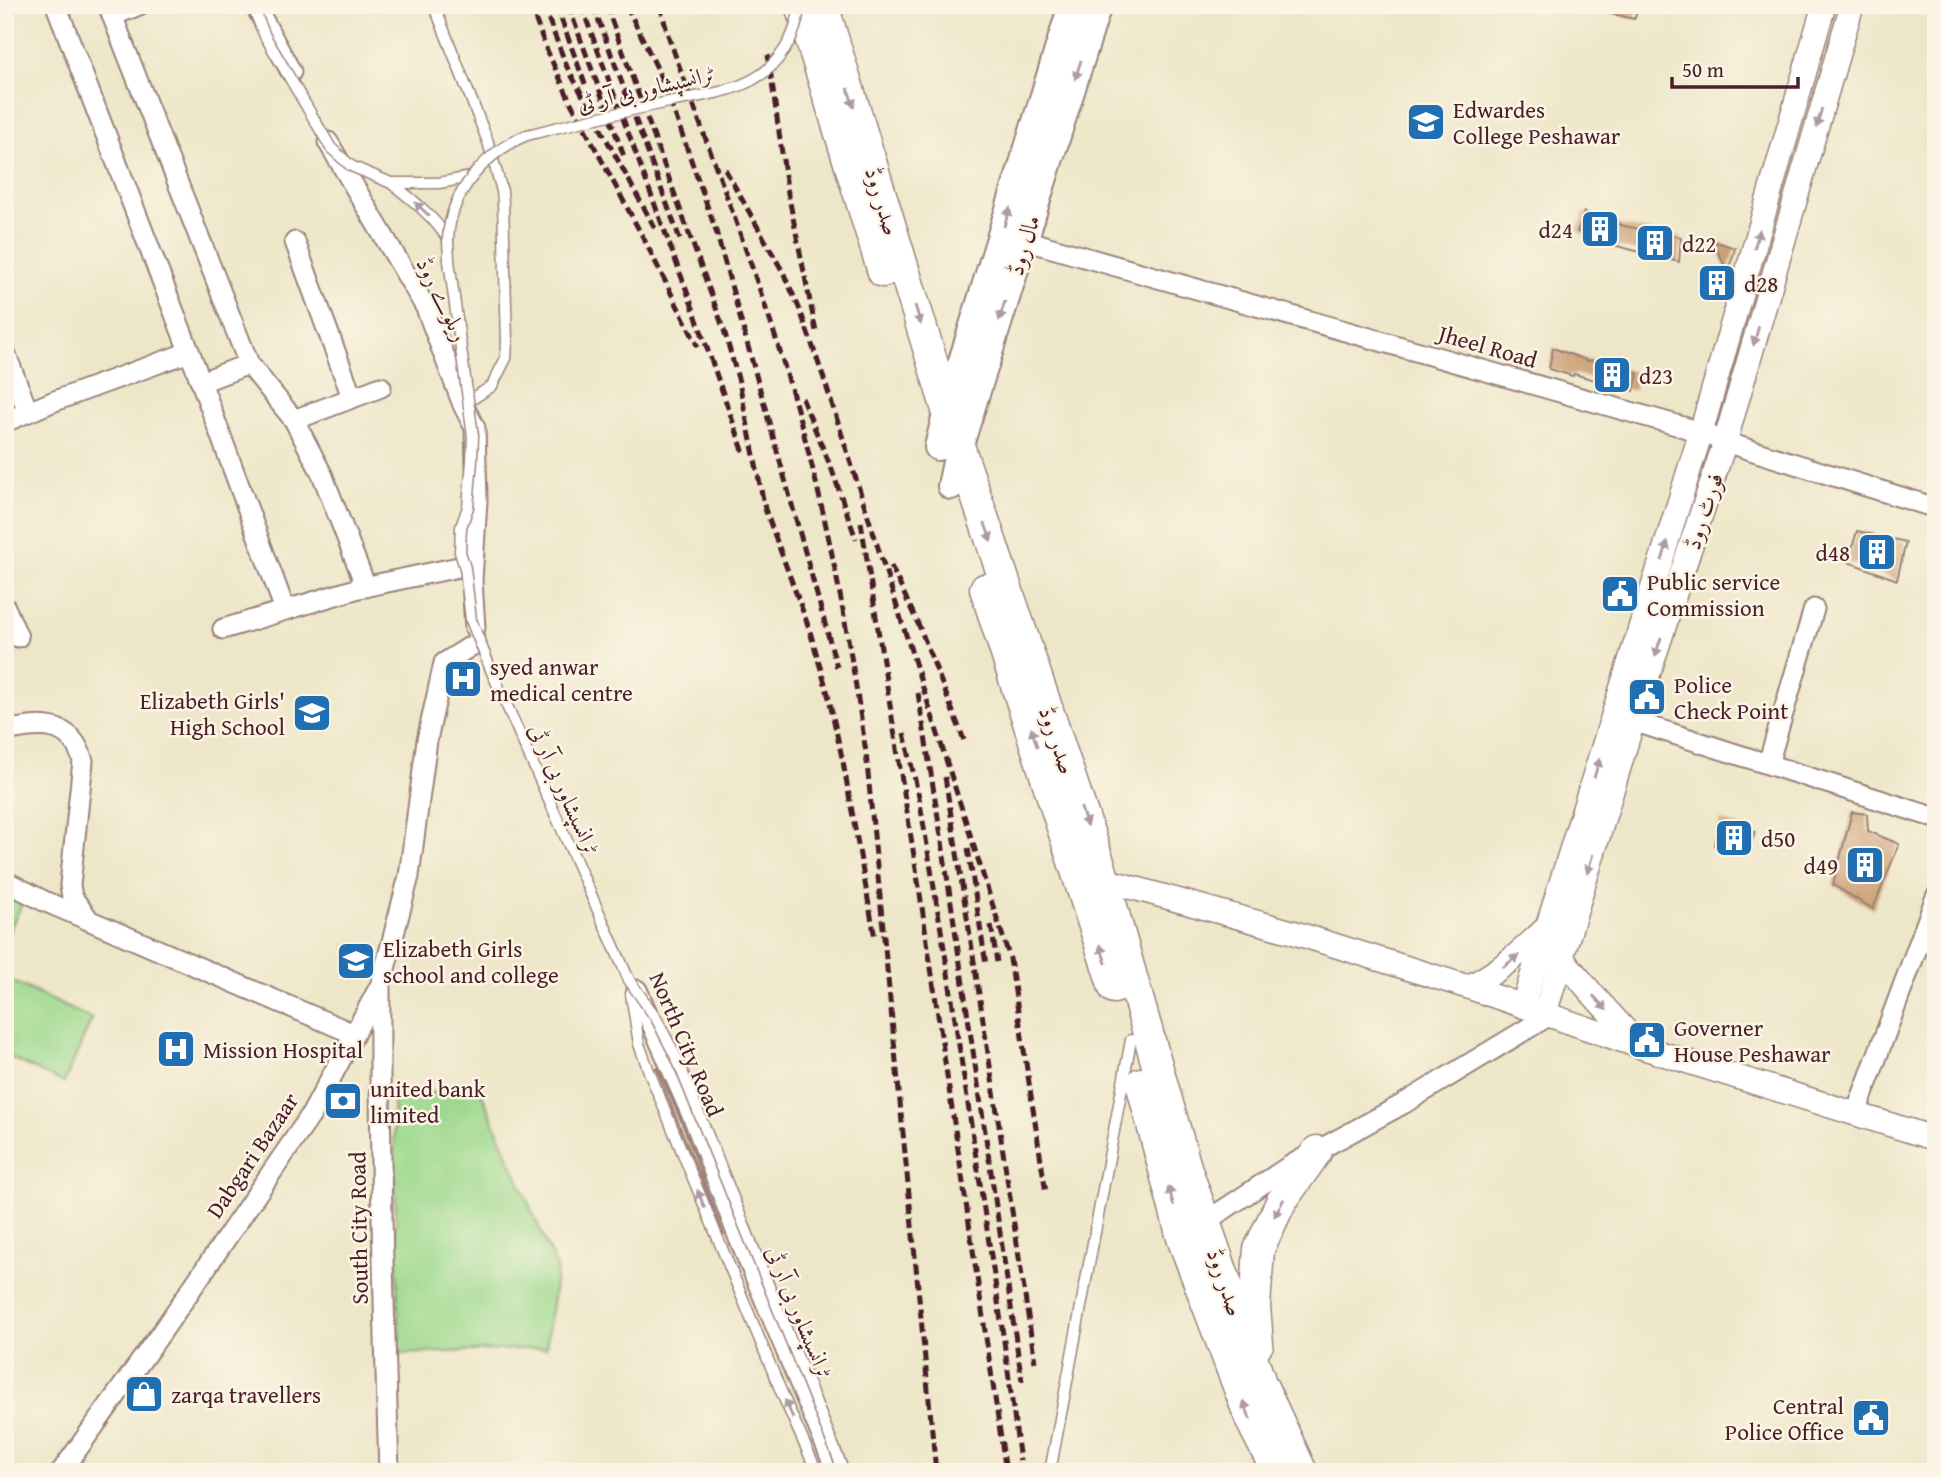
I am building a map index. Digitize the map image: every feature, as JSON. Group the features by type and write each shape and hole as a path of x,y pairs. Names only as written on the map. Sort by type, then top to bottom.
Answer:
{"main road":[{"name":"صدر روڈ","path":"799,5 948,447 1105,880 1186,1167 1261,1382 1302,1472"},
{"name":"صدر روڈ","path":"823,5 947,410 951,486 1131,1040 1182,1238 1252,1423 1277,1472"},
{"name":"مال روڈ","path":"947,410 1072,5"},
{"name":"مال روڈ","path":"948,447 1024,240 1098,5"},
{"path":"1261,1382 1255,1306 1259,1249 1281,1202 1317,1151"}],"street":[{"path":"56,5 201,382 285,610"},
{"path":"139,5 110,11 249,364 294,420 323,474 366,587"},
{"name":"ریلوے روڈ","path":"254,5 323,134 426,308 463,405 475,428 477,500 472,581 476,643"},
{"name":"فورٹ روڈ","path":"1522,1005 1702,432 1824,5"},
{"name":"فورٹ روڈ","path":"1548,1014 1562,957 1633,721 1725,442 1852,5"},
{"name":"Jheel Road","path":"1024,240 1702,432 1725,442 1936,508"},
{"path":"295,242 352,397"},
{"path":"5,352 28,412"},
{"path":"5,422 189,352"},
{"path":"201,382 249,364"},
{"path":"294,420 381,387"},
{"path":"223,629 366,587 473,564"},
{"path":"5,607 18,637"},
{"path":"1768,764 1814,609"},
{"name":"Dabgari Bazaar","path":"61,1472 161,1334 311,1115 380,984 409,876 427,740 444,663 476,643"},
{"name":"North City Road","path":"476,643 563,822 695,1122 738,1236 838,1472"},
{"path":"1633,721 1936,818"},
{"path":"5,731 34,725 54,727 72,740 80,751 83,761 70,885 72,897 90,920"},
{"path":"1105,880 1292,932 1468,987 1641,1047 1936,1139"},
{"path":"5,881 44,901 354,1034"},
{"path":"1856,1113 1936,897"},
{"path":"1468,987 1510,962 1548,927"},
{"path":"1562,957 1641,1047"},
{"name":"South City Road","path":"380,984 382,1271 390,1472"},
{"path":"1205,1222 1291,1165 1403,1104 1548,1014"}],"lane":[{"path":"254,5 265,36 331,148 351,166 391,183 421,206 448,239"},
{"path":"433,5 488,142 503,202 508,342 506,358 492,386 463,405"},
{"name":"ٹرانسپشاور بی آر ٹی","path":"799,5 795,26 782,55 752,80 713,94 527,135 498,150 471,177 456,205 448,239 473,436 468,507 461,527 460,552 465,568 471,620 629,980 656,1018 677,1059 844,1472"},
{"path":"391,183 439,183 471,177"},
{"name":"ٹرانسپشاور بی آر ٹی","path":"629,980 639,1044 650,1074 817,1472"},
{"path":"1050,1472 1131,1040"}],"green space":[{"path":"5,886 15,891 21,906 5,940"},
{"path":"5,978 92,1019 64,1083 5,1055"},
{"path":"480,1090 557,1269 546,1348 399,1354 393,1095"}],"building":[{"path":"1597,5 1639,5 1634,19 1597,10"},
{"path":"1584,212 1624,226 1681,237 1679,262 1617,246 1577,232"},
{"path":"1713,241 1735,248 1728,273"},
{"name":"d28","path":"1709,267 1732,274 1726,295 1702,291"},
{"path":"1553,348 1589,361 1638,373 1634,391 1549,369"},
{"name":"d48","path":"1857,531 1906,542 1897,580 1848,562"},
{"name":"d49","path":"1852,812 1867,814 1868,831 1899,844 1873,909 1833,885"},
{"name":"d50","path":"1720,820 1755,832 1747,854 1714,845"},
{"path":"656,1068 684,1127 724,1235"}],"railway":[{"path":"530,5 571,103 698,347"},
{"path":"543,5 567,67 656,230"},
{"path":"556,5 585,84"},
{"path":"568,5 625,159"},
{"path":"581,5 745,456"},
{"path":"593,5 681,242"},
{"path":"606,5 724,330 739,382 765,509 809,628 828,694 875,938"},
{"path":"626,5 657,68 716,231 837,667"},
{"path":"660,5 668,35 745,247 797,408 828,534 842,607 866,753 936,1472"},
{"path":"768,55 787,188 816,331"},
{"path":"725,169 783,272 800,310 1010,959 1046,1193"},
{"path":"802,398 832,470 856,539"},
{"path":"861,522 920,894 1006,1472"},
{"path":"891,566 920,628 964,740"},
{"path":"918,693 1022,1381"},
{"path":"904,733 919,797 946,960 1020,1461"},
{"path":"945,777 1035,1362"},
{"path":"968,848 986,965"},
{"path":"991,925 997,962"}],"place":[{"name":"Edwardes College Peshawar","path":"1426,122"},
{"name":"d24","path":"1600,229"},
{"name":"d22","path":"1655,243"},
{"name":"d28","path":"1717,283"},
{"name":"d23","path":"1612,375"},
{"name":"d48","path":"1877,552"},
{"name":"Public service Commission","path":"1620,594"},
{"name":"syed anwar medical centre","path":"463,679"},
{"name":"Police Check Point","path":"1647,697"},
{"name":"Elizabeth Girls' High School","path":"312,713"},
{"name":"d50","path":"1734,838"},
{"name":"d49","path":"1865,865"},
{"name":"Elizabeth Girls school and college","path":"356,961"},
{"name":"Governer House Peshawar","path":"1647,1040"},
{"name":"Mission Hospital","path":"176,1049"},
{"name":"united bank limited","path":"343,1101"},
{"name":"zarqa travellers","path":"144,1394"},
{"name":"Central Police Office","path":"1871,1418"}]}
